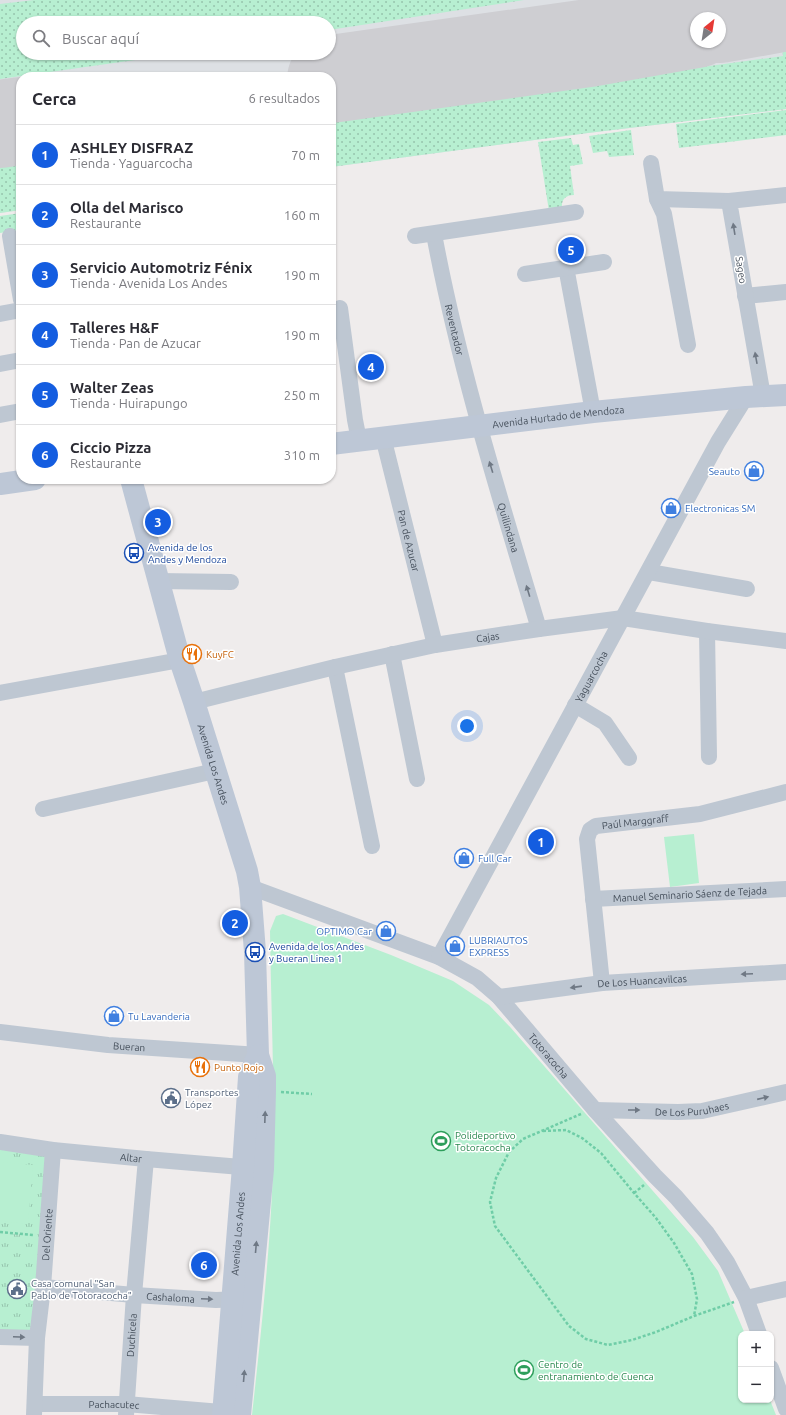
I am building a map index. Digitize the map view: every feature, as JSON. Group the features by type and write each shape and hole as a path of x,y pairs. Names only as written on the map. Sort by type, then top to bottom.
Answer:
{"main road":[{"name":"Avenida Hurtado de Mendoza","path":"336,443 593,412 773,397"},
{"path":"0,484 16,482"},
{"name":"Avenida Los Andes","path":"132,484 180,660 247,871 250,887 255,952 258,1055 265,1076 265,1090 253,1168 232,1414"},
{"name":"Avenida Los Andes","path":"253,1168 249,1077 258,1055"}],"street":[{"path":"651,163 657,199 664,214 688,345"},
{"path":"657,199 729,201 786,195"},
{"name":"Sageo","path":"729,201 745,296 773,397"},
{"path":"415,236 576,212"},
{"name":"Reventador","path":"434,234 440,266 478,426"},
{"path":"10,236 16,271"},
{"path":"525,274 604,262"},
{"path":"566,267 593,412"},
{"path":"745,296 786,292"},
{"path":"340,308 359,440"},
{"path":"0,314 16,311"},
{"path":"0,364 16,361"},
{"name":"Yaguarcocha","path":"438,957 649,572 718,442 773,397"},
{"path":"0,415 16,412"},
{"name":"Quillindana","path":"478,426 539,629"},
{"name":"Pan de Azucar","path":"383,437 435,644"},
{"path":"649,572 747,589"},
{"path":"158,581 231,582"},
{"name":"Cajas","path":"194,702 435,644 623,618 786,641"},
{"path":"707,631 709,757"},
{"path":"392,654 417,778"},
{"path":"0,693 180,660"},
{"path":"335,667 372,846"},
{"path":"575,705 605,723 629,758"},
{"path":"43,809 215,771"},
{"name":"Paúl Marggraff","path":"602,983 587,839 590,830 596,826 700,814 786,792"},
{"name":"Totoracocha","path":"250,887 438,957 477,978 499,997 595,1110 676,1197 707,1233 728,1262 746,1298 758,1331"},
{"name":"Manuel Seminario Sáenz de Tejada","path":"593,899 786,889"},
{"name":"De Los Huancavilcas","path":"499,997 602,983 786,972"},
{"name":"Bueran","path":"0,1032 108,1045 258,1055"},
{"name":"De Los Puruhaes","path":"595,1110 702,1111 786,1092"},
{"name":"Altar","path":"0,1142 53,1150 253,1168"},
{"name":"Del Oriente","path":"34,1410 38,1338 53,1150"},
{"name":"Duchicela","path":"126,1410 146,1159"},
{"name":"Cashaloma","path":"43,1287 134,1295 241,1300"},
{"path":"746,1298 786,1289"},
{"path":"0,1337 38,1338"},
{"path":"774,1375 785,1402"},
{"name":"Pachacutec","path":"34,1410 126,1410 232,1414"}],"path":[{"path":"265,1090 312,1094"},
{"path":"595,1110 523,1138 509,1152 496,1178 490,1202 495,1226 569,1326 586,1339 608,1345 632,1340 650,1334 694,1316 746,1298"},
{"path":"541,1132 566,1130 582,1138 601,1154 656,1218 674,1243 692,1274 697,1299 694,1316"},
{"path":"0,1232 46,1236"}],"shaded area":[{"path":"0,0 786,0 786,109 588,133 336,166 336,72 16,72 16,211 0,213"}],"green space":[{"path":"34,0 524,0 336,29 336,16 16,16 16,60 135,60 50,72 16,72 16,77 0,79 0,4"},
{"path":"778,0 786,0 786,109 588,133 336,166 336,117 783,56"},
{"path":"786,110 786,135 679,148 676,124"},
{"path":"631,130 634,155 609,157 607,151 593,153 589,136"},
{"path":"571,138 573,145 579,144 583,164 570,166 574,195 568,196 564,199 562,209 549,211 538,142"},
{"path":"16,161 16,211 0,213 0,163"},
{"path":"16,214 16,231 0,233 0,216"},
{"path":"694,834 699,883 670,887 664,837"},
{"name":"Polideportivo Totoracocha","path":"283,914 391,955 453,981 489,1005 511,1028 693,1237 718,1271 744,1331 738,1331 738,1403 771,1403 776,1415 252,1415 262,1324 272,1201 273,1081 270,931 276,916"},
{"path":"0,1144 48,1151 35,1335 0,1334"},
{"path":"0,1162 33,1165 28,1224 0,1221"}],"taxiway":[{"path":"589,43 618,0"},
{"path":"748,0 748,14"}],"runway":[{"path":"726,18 776,9"},
{"path":"336,78 589,43 690,25"},
{"path":"0,124 16,122"}],"place":[{"name":"Walter Zeas","path":"571,250"},
{"name":"Talleres H&F","path":"371,367"},
{"name":"Seauto","path":"754,471"},
{"name":"Electronicas SM","path":"671,508"},
{"name":"Servicio Automotriz Fénix","path":"158,522"},
{"name":"Avenida de los Andes y Mendoza","path":"134,553"},
{"name":"KuyFC","path":"192,654"},
{"name":"ASHLEY DISFRAZ","path":"541,842"},
{"name":"Full Car","path":"464,858"},
{"name":"Olla del Marisco","path":"235,923"},
{"name":"OPTIMO Car","path":"386,931"},
{"name":"LUBRIAUTOS EXPRESS","path":"455,946"},
{"name":"Avenida de los Andes y Bueran Linea 1","path":"255,952"},
{"name":"Tu Lavanderia","path":"114,1016"},
{"name":"Punto Rojo","path":"200,1067"},
{"name":"Transportes López","path":"171,1098"},
{"name":"Polideportivo Totoracocha","path":"441,1141"},
{"name":"Ciccio Pizza","path":"204,1265"},
{"name":"Casa comunal \"San Pablo de Totoracocha\"","path":"17,1289"},
{"name":"Centro de entranamiento de Cuenca","path":"524,1370"}]}
